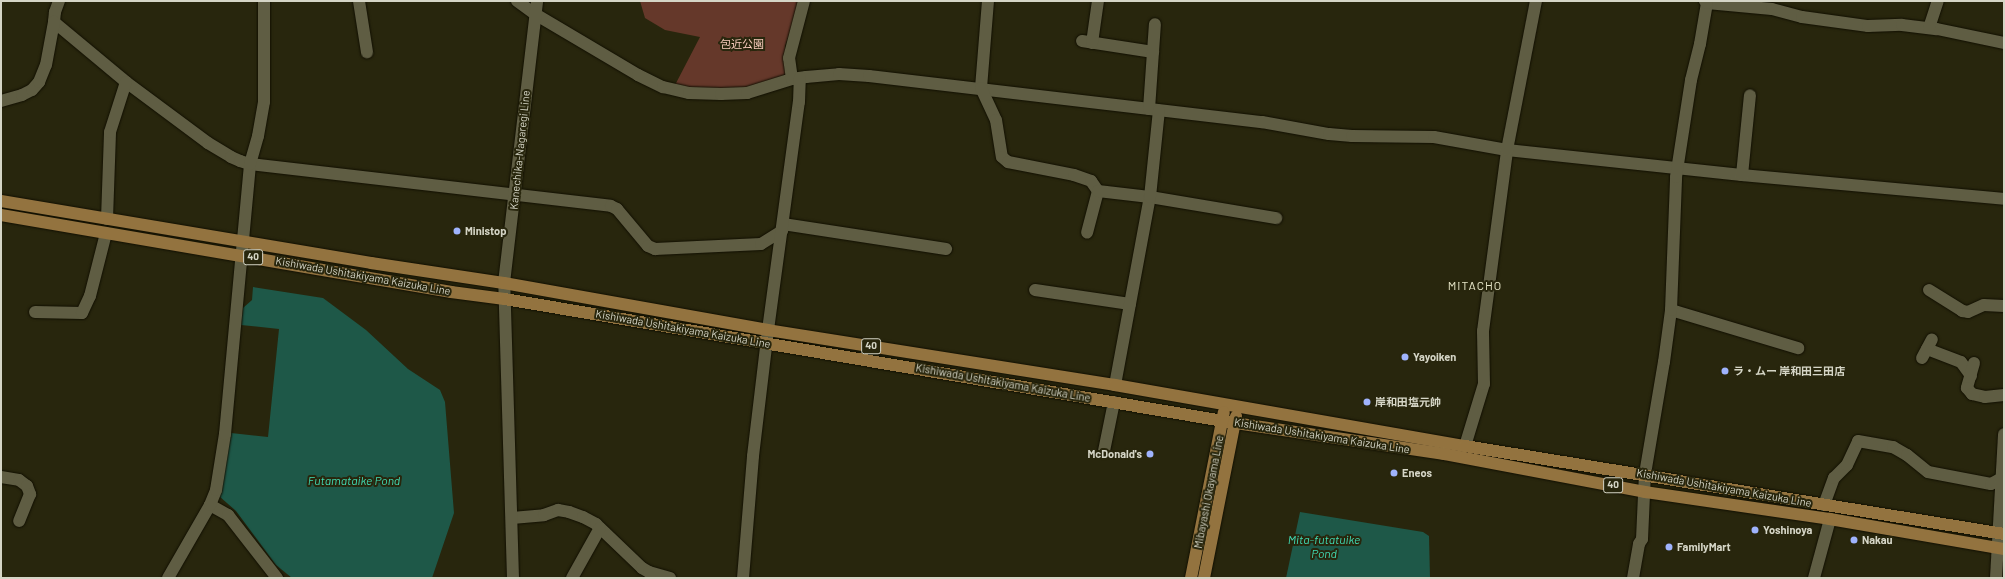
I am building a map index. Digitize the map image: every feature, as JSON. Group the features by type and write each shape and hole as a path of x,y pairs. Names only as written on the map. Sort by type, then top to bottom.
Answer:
{"main road":[{"name":"Kishiwada Ushitakiyama Kaizuka Line","path":"1,201 504,283 768,330 1115,385 1465,446 1645,474 2002,534"},
{"name":"Kishiwada Ushitakiyama Kaizuka Line","path":"1,215 242,255 451,292 505,298 1235,423 1444,454 1645,492 1830,519 2001,549"},
{"name":"Mibayashi Okayama Line","path":"1191,578 1226,405"},
{"name":"Mibayashi Okayama Line","path":"1204,578 1238,407"}],"street":[{"path":"1,101 22,95 32,90 38,82 46,65 55,12 59,1"},
{"path":"168,578 210,505 216,490 225,434 250,164 258,136 264,102 264,1"},
{"path":"359,1 367,52"},
{"path":"517,1 535,14 638,75 663,87 689,92 721,94 747,93 796,79 839,74 981,88 1352,136 1434,137 1508,150 1742,175 2004,199"},
{"name":"Kanechika-Nagaregi Line","path":"513,578 504,283 537,1"},
{"path":"743,578 753,456 768,330 799,102 796,79 789,58 804,1"},
{"path":"988,1 981,88 996,120 1002,157 1008,162 1084,178 1091,181 1098,191 1150,197 1276,218"},
{"path":"1098,1 1087,42 1153,52"},
{"path":"1465,446 1484,384 1483,331 1508,150 1536,1"},
{"path":"1929,28 1938,1"},
{"path":"1633,578 1639,544 1642,539 1645,474 1664,362 1670,310 1678,168 1691,80 1700,44 1706,2 1772,9 1802,17 1868,26 1902,25 1929,28 2004,43"},
{"path":"54,22 126,82 208,143 231,158 250,164 515,193 611,206 617,209 648,246 655,249 760,244 782,228 946,249"},
{"path":"1115,385 1150,197 1154,110 1153,52 1155,24"},
{"path":"107,219 110,132 126,82"},
{"path":"1742,175 1750,95"},
{"path":"1087,234 1098,191"},
{"path":"35,312 82,313 90,296 106,233"},
{"path":"1035,290 1130,304"},
{"path":"1929,290 1962,311 1968,312 1984,305 2004,306"},
{"path":"1670,310 1732,322 1792,343"},
{"path":"1927,349 1961,362 1971,376"},
{"path":"1974,363 1967,388 1972,394 1985,396 2004,395"},
{"path":"1104,451 1114,402"},
{"path":"1996,578 2002,534 2004,434"},
{"path":"1824,505 1834,478 1847,465 1858,441 1893,447 1907,455 1928,472 1991,484 2003,474"},
{"path":"1,477 20,480 27,486 30,494 19,520"},
{"path":"210,505 228,514 277,578"},
{"path":"512,518 544,515 558,510 583,517 600,528 642,568 670,578"},
{"path":"1814,578 1830,519"},
{"path":"572,578 600,528"}],"green space":[{"name":"包近公園","path":"640,1 801,1 785,46 786,74 771,81 729,91 674,87 700,37 665,30 645,18"}],"water":[{"name":"Futamataike Pond","path":"253,287 323,298 366,330 408,369 440,390 445,402 454,513 432,578 292,578 276,565 236,511 219,496 231,433 268,437 279,329 241,325 243,308 252,300"},
{"name":"Mita-futatuike Pond","path":"1300,512 1423,532 1429,536 1430,578 1286,578"}],"place":[{"name":"Ministop","path":"457,231"},
{"name":"Yayoiken","path":"1405,357"},
{"name":"ラ・ムー 岸和田三田店","path":"1725,371"},
{"name":"岸和田塩元帥","path":"1367,402"},
{"name":"McDonald's","path":"1150,454"},
{"name":"Eneos","path":"1394,473"},
{"name":"Yoshinoya","path":"1755,530"},
{"name":"Nakau","path":"1854,540"},
{"name":"FamilyMart","path":"1669,547"}],"district":[{"name":"MITACHO","path":"1475,286"}]}
